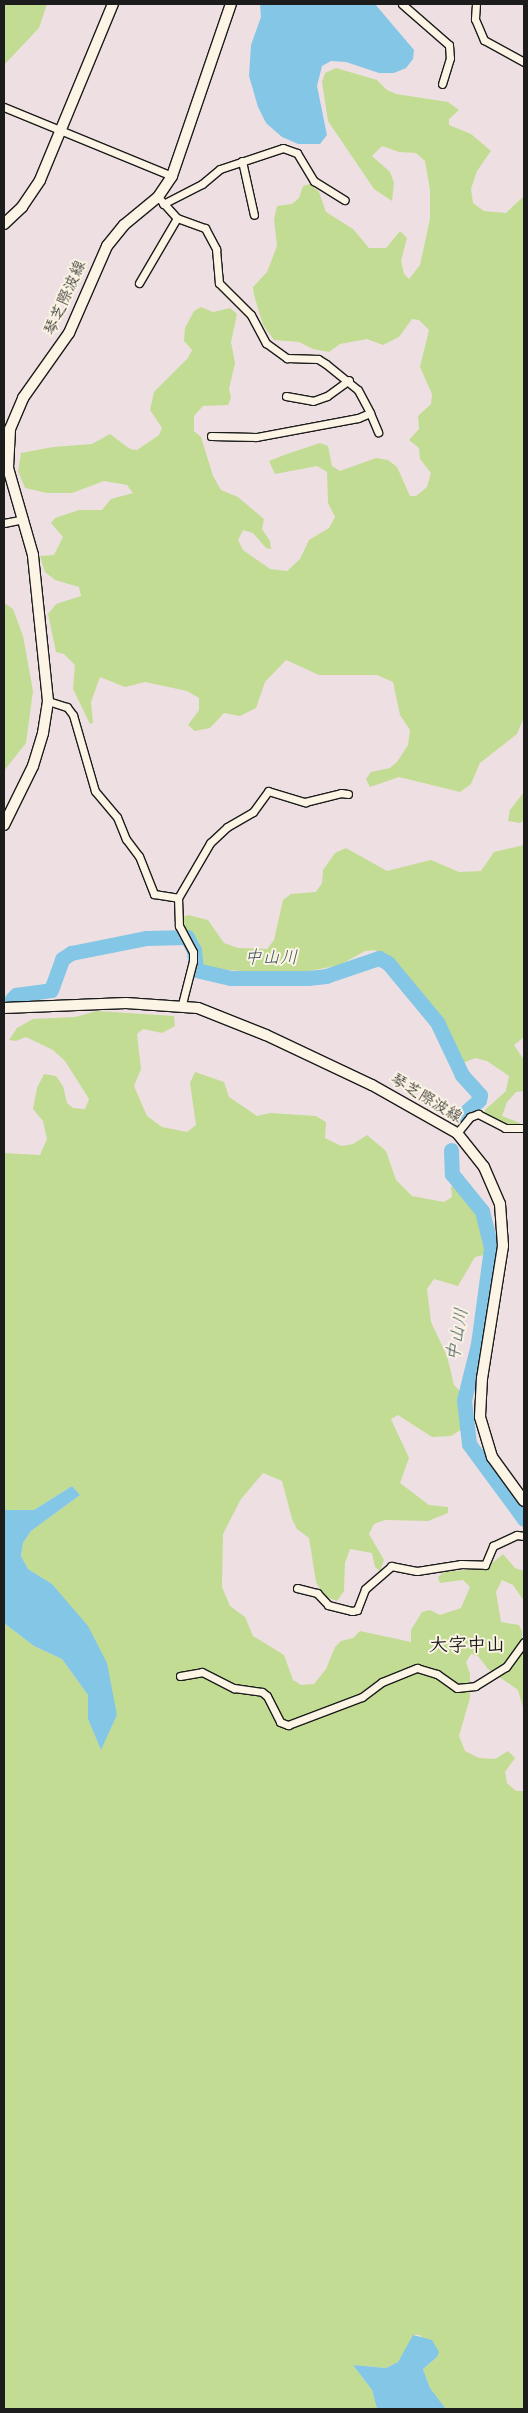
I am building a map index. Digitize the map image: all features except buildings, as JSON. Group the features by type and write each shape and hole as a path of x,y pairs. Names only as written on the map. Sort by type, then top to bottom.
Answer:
{"main road":[{"path":"4,224 32,193 61,130 113,4"},
{"name":"琴芝際波線","path":"4,825 34,766 44,733 48,701 37,582 24,519 9,475 7,429 23,398 69,333 100,258 124,225 160,200 172,176 231,4"},
{"name":"琴芝際波線","path":"4,1008 126,1003 182,1004 244,1025 315,1057 405,1102 457,1134 484,1167 500,1204 504,1246 482,1378 480,1417 492,1457 524,1501"}],"street":[{"path":"402,4 449,45 450,58 442,84"},
{"path":"476,4 475,18 484,40 524,62"},
{"path":"4,107 172,176"},
{"path":"344,200 314,182 297,153 290,148 283,148 220,169 202,184 160,200 177,218 205,228 216,249 219,283 251,315 266,343 278,354 287,358 318,359 348,380 365,400 378,432"},
{"path":"242,161 254,215"},
{"path":"140,283 177,218"},
{"path":"286,396 313,400 327,396 348,380"},
{"path":"211,436 256,437 358,418 370,413"},
{"path":"4,523 24,519"},
{"path":"48,701 67,707 74,715 95,791 117,817 126,838 140,856 154,894 178,898"},
{"path":"182,1004 193,961 193,952 179,926 178,898 210,844 219,833 253,812 268,791 306,802 341,793 348,794"},
{"path":"457,1134 470,1117 478,1114 505,1128 524,1128"},
{"path":"297,1588 316,1593 328,1605 352,1611 357,1610 362,1593 390,1566 417,1571 461,1564 485,1565 493,1546 517,1535 524,1536"},
{"path":"180,1676 202,1672 234,1688 262,1692 267,1696 280,1722 288,1725 362,1697 382,1682 417,1668 437,1674 457,1688 476,1686 506,1667 524,1642"}],"green space":[{"path":"4,4 47,4 39,28 4,65"},
{"path":"336,68 377,80 387,90 396,94 448,102 459,110 449,119 449,125 471,134 491,151 477,171 471,189 473,203 484,211 506,213 524,196 524,717 517,734 480,763 471,784 460,792 399,777 370,787 366,779 371,772 390,768 397,762 408,745 410,730 400,715 393,682 377,675 319,675 286,660 265,682 256,708 240,716 224,713 210,728 195,731 188,725 199,710 199,698 187,691 145,682 125,687 100,677 91,702 93,723 90,724 73,689 75,665 64,654 56,652 48,614 56,604 81,596 79,587 55,580 45,572 40,556 54,555 63,537 51,523 55,518 79,510 102,510 111,499 133,493 127,485 104,481 72,493 47,493 25,488 18,471 21,453 53,447 92,444 110,434 130,449 137,450 159,435 162,428 150,410 154,392 188,358 192,350 184,341 185,328 194,311 201,307 213,312 230,308 237,314 231,342 235,363 229,389 231,398 228,405 203,406 194,416 194,431 201,437 213,476 221,490 238,497 264,519 262,529 270,541 271,549 266,548 253,533 243,530 238,540 243,550 270,569 287,571 300,559 309,540 329,528 335,517 328,503 327,472 317,466 275,474 269,461 284,455 320,443 328,446 332,466 340,471 376,458 388,460 397,467 410,496 416,496 427,487 431,473 420,459 419,448 409,440 419,429 418,416 431,404 432,394 420,367 429,330 419,320 412,319 399,337 383,345 367,339 340,344 329,352 313,349 299,342 274,340 263,325 254,295 253,287 267,272 277,246 274,219 277,206 292,204 299,198 303,186 310,184 319,192 326,212 353,229 369,248 386,248 400,231 407,238 401,261 404,274 409,279 420,265 430,219 430,190 425,161 416,153 399,152 382,146 372,156 390,172 394,183 392,201 374,189 328,121 322,82 325,73"},
{"path":"4,603 13,609 23,636 33,691 26,743 4,771"},
{"path":"524,792 524,820 520,823 508,821 510,810"},
{"path":"524,845 524,1037 514,1045 524,1060 524,1091 516,1092 507,1102 502,1116 520,1123 524,1132 503,1132 485,1121 485,1110 506,1091 509,1076 487,1061 475,1058 463,1063 454,1053 443,1026 388,956 375,950 365,951 340,965 289,975 204,968 200,957 199,943 185,928 183,917 188,915 208,920 224,943 238,948 267,949 274,940 283,900 291,894 316,892 322,883 323,870 335,853 346,848 387,871 431,860 459,872 481,871 494,852"},
{"path":"97,1011 174,1016 175,1026 162,1033 143,1029 137,1034 141,1069 134,1086 147,1116 162,1127 187,1132 196,1125 190,1083 195,1072 224,1082 229,1097 257,1116 270,1113 316,1116 326,1122 325,1138 341,1146 353,1144 367,1135 386,1151 396,1180 412,1196 444,1202 452,1197 451,1187 455,1185 479,1215 485,1236 484,1255 475,1257 458,1286 434,1279 427,1289 431,1322 447,1356 454,1385 460,1391 462,1429 451,1436 432,1437 398,1415 391,1419 409,1458 400,1483 429,1505 448,1507 448,1513 428,1521 385,1520 374,1524 369,1534 384,1560 380,1571 375,1567 372,1553 350,1549 345,1563 344,1591 337,1601 324,1596 316,1582 309,1538 297,1529 292,1519 282,1481 263,1473 241,1499 223,1534 222,1587 230,1606 245,1617 253,1636 284,1655 293,1680 301,1685 314,1684 326,1669 335,1647 341,1641 353,1638 360,1631 411,1642 411,1630 422,1612 430,1610 440,1615 461,1608 470,1587 463,1580 440,1583 438,1577 444,1572 486,1568 503,1554 515,1568 524,1571 524,1601 513,1585 502,1580 496,1592 501,1622 519,1625 522,1631 524,1711 518,1690 488,1669 478,1656 471,1654 466,1662 470,1674 470,1698 459,1736 465,1751 479,1758 495,1759 508,1751 515,1758 505,1772 507,1783 516,1791 524,1791 524,2409 446,2409 430,2388 423,2369 437,2357 420,2335 414,2335 398,2362 386,2368 353,2365 372,2390 377,2409 4,2409 4,1623 34,1646 62,1659 88,1695 88,1719 101,1749 117,1715 52,1584 28,1569 21,1556 23,1543 31,1531 80,1495 72,1486 34,1510 4,1510 4,1153 40,1155 47,1139 43,1121 33,1109 37,1088 44,1074 56,1076 63,1086 67,1103 73,1108 85,1109 89,1099 65,1061 53,1050 26,1037 16,1041 9,1040 17,1028 33,1019 75,1017"}],"water":[{"path":"260,4 375,4 414,50 413,59 406,68 394,73 379,73 346,62 331,61 322,66 317,86 327,135 320,144 298,144 282,137 266,123 258,107 249,76 251,45 261,17"},
{"path":"72,1486 80,1495 31,1531 23,1543 21,1556 28,1569 52,1584 88,1626 107,1663 117,1715 101,1750 88,1719 88,1695 62,1659 34,1646 4,1623 4,1510 34,1510"},
{"path":"413,2335 432,2340 439,2352 437,2357 423,2369 430,2388 446,2409 377,2409 372,2390 353,2365 386,2368 398,2362"}],"waterway":[{"name":"中山川","path":"12,999 16,995 51,990 62,959 71,953 146,938 187,937 194,950 196,970 231,978 308,978 326,976 379,958 388,963 437,1022 462,1075 480,1095 479,1100 460,1117"},
{"name":"中山川","path":"451,1150 452,1174 482,1211 491,1248 478,1344 464,1400 469,1444 524,1519"}],"district":[{"name":"大字中山","path":"467,1647"}]}
